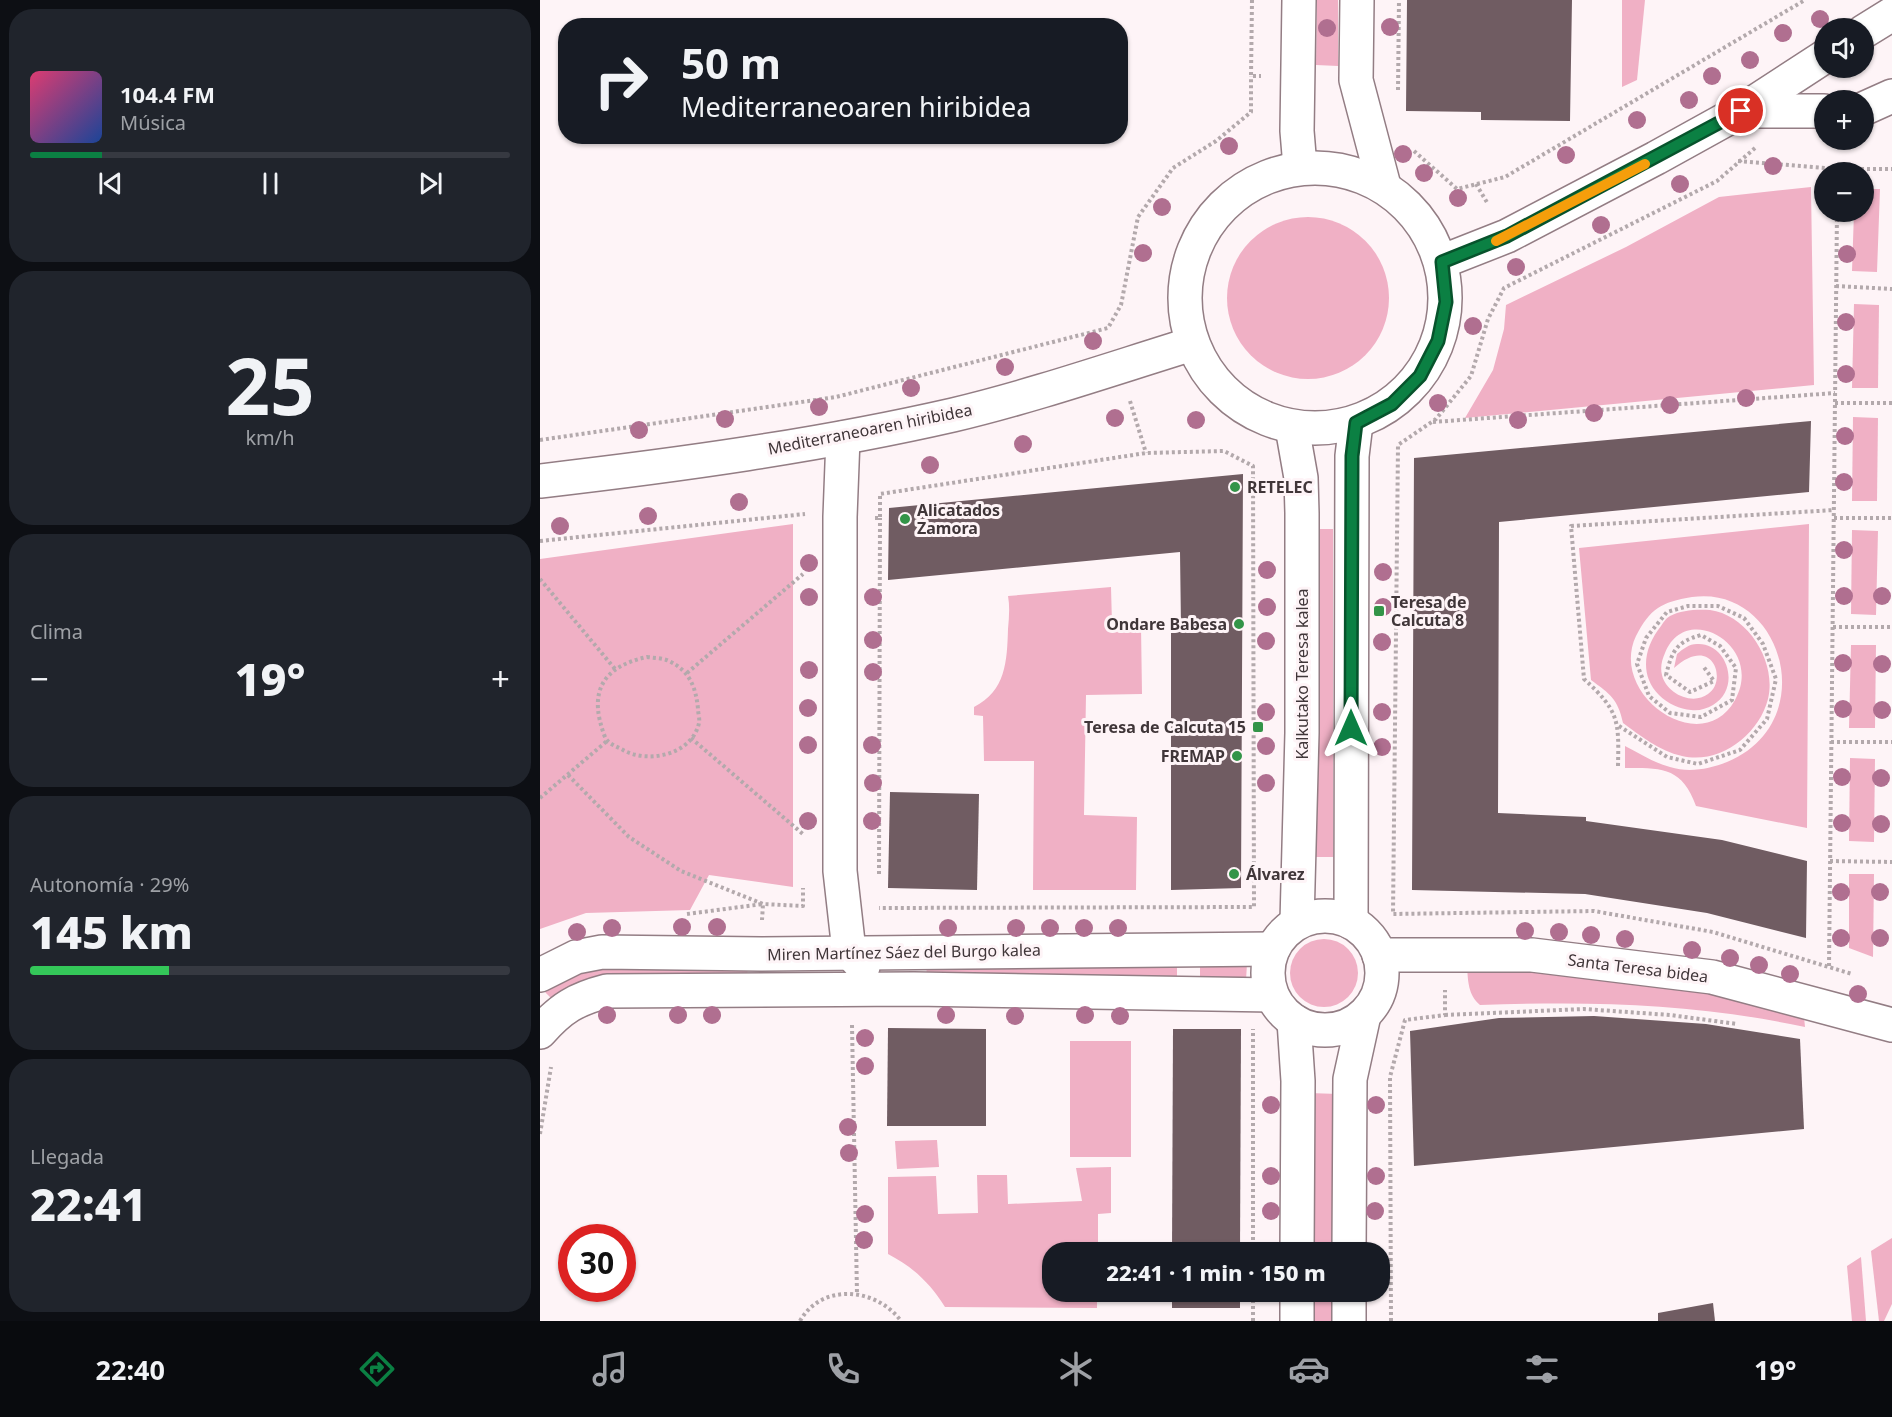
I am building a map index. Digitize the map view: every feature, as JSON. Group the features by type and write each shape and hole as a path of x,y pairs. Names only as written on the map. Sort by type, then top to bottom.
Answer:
{"street":[{"path":"1299,0 1297,131 1300,167"},
{"path":"1357,0 1356,80 1384,186"},
{"path":"1874,25 1892,14"},
{"path":"1442,262 1507,236 1741,111 1814,64"},
{"path":"1874,104 1892,96"},
{"path":"1741,111 1814,111"},
{"path":"1300,167 1343,170 1384,186 1409,206 1429,232 1442,262 1446,302 1438,341 1420,376 1392,404 1356,423 1335,428 1292,427 1260,417 1231,399 1208,374 1192,344 1184,305 1188,266 1203,229 1229,199 1261,178 1300,167"},
{"name":"Mediterraneoaren hiribidea","path":"540,481 681,465 843,438 954,414 1192,344"},
{"path":"1351,922 1352,467 1356,423"},
{"name":"Kalkutako Teresa kalea","path":"1292,427 1301,478 1302,513 1302,733 1298,922"},
{"path":"843,438 840,517 840,871 849,951 880,988"},
{"path":"1315,916 1334,916 1351,922 1368,936 1378,955 1382,976 1377,997 1364,1015 1351,1024 1337,1029 1322,1030 1294,1021 1281,1010 1272,995 1268,980 1268,964 1273,949 1283,934 1298,922 1315,916"},
{"name":"Miren Martínez Sáez del Burgo kalea","path":"540,975 576,957 602,951 761,954 849,951 1273,949"},
{"name":"Santa Teresa bidea","path":"1378,955 1532,955 1712,976 1892,1025"},
{"path":"548,1037 561,1010 581,998 607,991 880,988 1272,995"},
{"path":"1349,1242 1350,1079 1364,1015"},
{"path":"1294,1021 1298,1081 1297,1242"},
{"path":"1297,1302 1297,1321"},
{"path":"1349,1302 1349,1321"}],"path":[{"path":"1398,91 1399,0"},
{"path":"1409,147 1457,189 1505,177 1805,0"},
{"path":"540,440 836,396 1108,328 1121,305 1138,218 1173,168 1216,141 1251,112 1251,76"},
{"path":"1814,169 1738,161 1717,181 1504,288 1488,319 1472,376 1432,422 1398,445 1393,914 1594,911 1713,932 1829,966 1837,222"},
{"path":"1874,170 1892,169"},
{"path":"1836,286 1892,289"},
{"path":"1432,422 1835,393"},
{"path":"1835,403 1892,403"},
{"path":"878,898 878,908 896,909 1254,908 1253,466 1224,451 1146,453 880,494 879,878"},
{"path":"1703,666 1713,681 1690,692 1666,675 1671,655 1683,640 1701,635 1720,646 1736,668 1732,700 1701,717 1670,713 1649,696 1637,664 1646,638 1667,612 1688,606 1718,606 1744,618 1764,644 1776,679 1767,719 1740,750 1698,764 1667,757 1619,726 1604,698 1584,679 1570,526 1834,510"},
{"path":"540,541 801,513 880,518"},
{"path":"1834,518 1892,518"},
{"path":"687,674 804,574"},
{"path":"540,579 615,669"},
{"path":"1833,627 1892,627"},
{"path":"647,657 669,660 687,674 697,697 699,723 691,738 677,750 657,756 633,755 607,741 598,717 597,696 603,681 615,669 629,661 647,657"},
{"path":"1618,766 1619,726"},
{"path":"691,738 804,835"},
{"path":"540,798 607,741"},
{"path":"1832,742 1892,742"},
{"path":"568,775 629,837 681,872 763,904 802,906"},
{"path":"1830,861 1892,862"},
{"path":"1445,1015 1446,914"},
{"path":"1391,1321 1390,1077 1405,1020 1445,1015 1584,1009 1670,1015 1739,1024"},
{"path":"852,1018 857,1294"},
{"path":"540,1134 551,1068 548,1037"},
{"path":"1253,1242 1254,1081"},
{"path":"800,1321 817,1303 836,1295 857,1294 877,1299 893,1311 901,1321"},
{"path":"1253,1302 1253,1321"}],"shaded area":[{"path":"1317,0 1338,0 1338,66 1316,65"},
{"path":"1622,0 1645,0 1637,80 1622,87"},
{"path":"1811,187 1814,385 1465,418 1493,370 1504,329 1506,305 1626,247 1719,197"},
{"path":"1874,189 1880,189 1877,272 1852,271 1854,222 1874,222"},
{"path":"1308,217 1339,223 1365,241 1383,267 1389,298 1383,329 1365,355 1339,373 1308,379 1277,373 1251,355 1233,329 1227,298 1233,267 1251,241 1277,223"},
{"path":"1854,304 1879,305 1878,388 1852,388"},
{"path":"1853,417 1878,418 1877,501 1852,501"},
{"path":"793,524 793,887 709,875 690,910 586,913 540,929 540,559"},
{"path":"1809,524 1807,828 1696,806 1684,784 1669,772 1650,768 1625,768 1625,746 1664,765 1692,770 1727,762 1757,743 1775,718 1782,689 1779,660 1768,633 1749,612 1723,599 1692,597 1672,601 1658,608 1646,619 1636,636 1631,658 1635,679 1646,698 1663,713 1682,722 1702,724 1720,717 1735,700 1741,680 1740,662 1732,647 1719,636 1704,630 1689,630 1675,638 1665,653 1661,669 1664,681 1680,696 1695,699 1708,694 1714,688 1717,680 1713,663 1707,657 1699,655 1687,659 1674,668 1677,654 1684,649 1697,644 1707,645 1723,658 1729,678 1727,688 1722,697 1713,705 1697,710 1678,707 1659,695 1648,679 1646,661 1648,652 1655,634 1665,621 1679,612 1710,610 1736,621 1757,642 1764,656 1770,685 1768,699 1756,724 1747,735 1723,751 1696,758 1674,754 1658,747 1623,723 1619,708 1612,698 1591,680 1579,548"},
{"path":"1316,529 1333,529 1333,857 1316,857"},
{"path":"1852,530 1878,531 1876,615 1851,614"},
{"path":"1111,587 1112,624 1141,626 1142,694 1086,695 1084,815 1137,817 1136,890 1033,890 1034,761 984,761 983,716 974,715 974,707 993,693 1003,674 1008,641 1008,596"},
{"path":"1851,645 1876,645 1875,728 1849,728"},
{"path":"1850,758 1875,759 1874,842 1849,841"},
{"path":"1849,874 1874,874 1873,957 1849,948"},
{"path":"1317,939 1331,939 1343,944 1353,954 1358,973 1353,992 1343,1002 1331,1007 1317,1007 1305,1002 1295,992 1290,980 1290,966 1295,954 1305,944"},
{"path":"669,962 748,963 747,979 552,999 543,990 566,978 616,965"},
{"path":"927,963 1177,963 1177,981 926,981"},
{"path":"1200,963 1247,963 1246,981 1200,981"},
{"path":"1467,966 1676,982 1804,1017 1805,1027 1723,1013 1643,1005 1563,1003 1480,1005 1471,992"},
{"path":"1070,1041 1131,1041 1131,1157 1070,1157"},
{"path":"1309,1093 1338,1094 1337,1242 1308,1242"},
{"path":"937,1140 939,1167 897,1169 895,1141"},
{"path":"1111,1167 1111,1213 1098,1214 1098,1242 1042,1242 1042,1302 1097,1302 1097,1308 945,1307 920,1276 888,1254 888,1177 936,1176 938,1214 978,1213 977,1175 1007,1175 1008,1204 1082,1201 1076,1168"},
{"path":"1892,1238 1892,1304 1884,1321 1879,1321 1871,1251"},
{"path":"1861,1257 1866,1321 1852,1321 1847,1266"},
{"path":"1308,1302 1337,1302 1337,1321 1308,1321"}],"building":[{"path":"1407,0 1572,0 1570,121 1481,120 1481,112 1406,111"},
{"path":"1811,421 1809,492 1499,522 1498,813 1586,817 1586,821 1722,840 1807,861 1806,938 1707,913 1585,894 1412,890 1414,458"},
{"path":"1243,474 1241,888 1171,890 1171,627 1181,627 1180,552 888,580 889,508"},
{"path":"890,792 979,794 977,890 888,888"},
{"path":"1594,1016 1706,1024 1800,1039 1804,1129 1414,1166 1410,1031 1499,1018"},
{"path":"888,1028 986,1029 986,1126 887,1126"},
{"path":"1173,1029 1241,1029 1240,1242 1172,1242"},
{"path":"1172,1302 1240,1302 1240,1308 1172,1308"},
{"path":"1713,1303 1715,1321 1658,1321 1658,1313"}],"slow traffic":[{"path":"1496,241 1645,164"}],"place":[{"name":"RETELEC","path":"1235,487"},
{"name":"Alicatados Zamora","path":"905,519"},
{"name":"Teresa de Calcuta 8","path":"1379,611"},
{"name":"Ondare Babesa","path":"1239,624"},
{"name":"Teresa de Calcuta 15","path":"1258,727"},
{"name":"FREMAP","path":"1237,756"},
{"name":"Álvarez","path":"1234,874"}],"route":[{"path":"1351,728 1352,456 1356,423 1392,404 1420,376 1438,341 1446,302 1442,262 1507,236 1741,111"}]}
